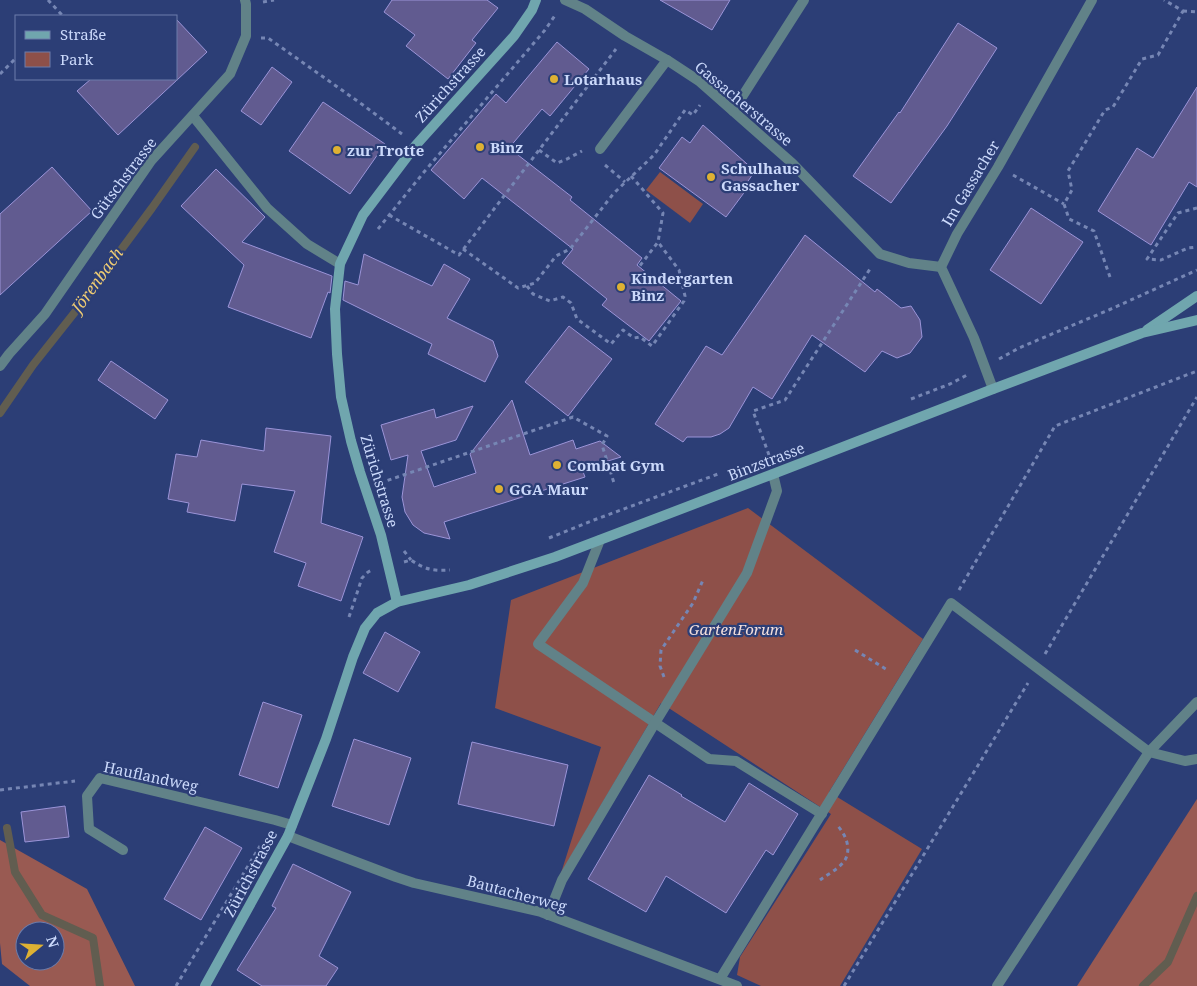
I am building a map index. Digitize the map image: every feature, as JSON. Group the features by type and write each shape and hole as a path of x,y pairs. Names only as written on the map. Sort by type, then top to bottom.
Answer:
{"main road":[{"name":"Zürichstrasse","path":"205,986 288,836 326,739 353,657 365,628 377,613 397,602 381,535 351,441 340,388 335,309 340,264 363,215 416,145 514,36 532,10 536,0"},
{"name":"Binzstrasse","path":"1142,333 1197,296"},
{"name":"Binzstrasse","path":"397,602 479,582 516,570 600,540 1142,333 1197,320"}],"street":[{"name":"Gütschstrasse","path":"0,366 5,352 45,314 151,161 230,74 246,36 245,0"},
{"path":"734,111 804,0"},
{"name":"Im Gassacher","path":"941,267 957,234 998,167 1092,0"},
{"name":"Gassacherstrasse","path":"562,4 585,9 699,81 792,163 880,254 909,263 941,267"},
{"path":"600,149 667,60"},
{"path":"193,116 267,208 307,244 340,264"},
{"path":"941,267 974,338 993,389"},
{"path":"548,915 562,880 747,572 777,491 773,474"},
{"path":"600,540 583,583 538,644 709,759 736,761 822,814"},
{"path":"720,979 952,603 1149,752 1185,761 1197,759"},
{"path":"997,986 1149,752 1197,702"},
{"path":"100,778 87,796 88,829 123,850"},
{"name":"Hauflandweg","path":"100,778 292,825"},
{"name":"Bautacherweg","path":"288,836 414,883 548,915 737,986"}],"path":[{"path":"48,0 62,15"},
{"path":"1164,0 1183,11 1197,12"},
{"path":"375,232 545,30 562,4"},
{"path":"1064,204 1072,190 1068,171 1105,110 1113,107 1142,59 1158,55 1183,11"},
{"path":"246,36 268,38 416,145"},
{"path":"389,215 459,255 625,36"},
{"path":"0,74 15,59"},
{"path":"463,249 518,288 535,283 556,256 570,249 614,193 654,155 685,110 693,115 710,91"},
{"path":"539,150 557,163 586,149"},
{"path":"998,167 1064,204 1069,219 1094,231 1110,277"},
{"path":"610,169 626,182"},
{"path":"632,176 663,213 658,242 639,267"},
{"path":"1197,208 1178,213 1147,259 1161,260 1188,248 1197,247"},
{"path":"527,286 533,294 550,302 563,297 571,303 577,319 611,344 623,330 634,338 640,337 652,346 684,301 678,270 658,242"},
{"path":"760,458 769,455 753,411 785,400 880,254"},
{"path":"905,402 950,384 1020,348 1197,270"},
{"path":"952,603 1055,426 1197,371"},
{"path":"844,986 1037,668 1197,397"},
{"path":"365,488 572,417 607,436 602,445 614,482"},
{"path":"545,540 723,472"},
{"path":"377,476 382,492"},
{"path":"404,551 411,560 420,566 433,571 453,570"},
{"path":"348,622 362,578 368,572 411,560"},
{"path":"676,690 665,679 660,666 661,650 694,603 703,580"},
{"name":"Hauflandweg","path":"0,790 100,778"},
{"path":"820,880 838,867 848,851 843,831 822,814"},
{"path":"176,986 276,820"}],"green space":[{"path":"660,172 703,204 690,223 646,190"},
{"name":"GartenForum","path":"748,508 923,639 829,792 922,849 840,986 761,986 737,975 740,957 831,814 661,703 561,873 601,747 495,708 511,600"}],"shaded area":[{"path":"1197,799 1197,986 1077,986"},
{"path":"0,840 87,889 135,986 30,986 2,964 0,943"}],"building":[{"path":"392,0 487,0 498,8 472,40 476,43 448,79 406,46 415,35 384,12"},
{"path":"660,0 730,0 712,30"},
{"path":"178,21 207,52 178,79"},
{"path":"958,23 997,48 947,126 891,203 853,176 900,113"},
{"path":"557,42 589,69 550,116 542,109 509,148 572,197 570,200 642,258 637,265 681,301 649,341 602,305 607,299 562,263 573,249 482,178 464,199 431,170 496,94 506,103"},
{"path":"272,67 292,82 261,125 241,111"},
{"path":"90,80 177,80 118,135 77,91"},
{"path":"1197,87 1197,187 1189,182 1151,245 1098,211 1137,148 1153,158"},
{"path":"323,102 385,144 350,194 289,151"},
{"name":"Schulhaus Gassacher","path":"703,125 755,171 746,184 749,186 726,217 659,168 682,137 690,143"},
{"path":"52,167 92,211 0,295 0,214"},
{"path":"216,169 265,217 242,242 332,276 330,293 328,292 311,338 228,307 244,265 181,206"},
{"path":"1031,208 1083,242 1041,304 990,270"},
{"path":"805,235 875,292 877,289 901,308 911,306 920,320 922,337 910,353 897,358 882,351 865,372 812,335 772,399 753,387 729,428 720,434 711,437 687,437 683,442 655,424 706,346 722,355"},
{"path":"364,254 432,286 444,264 470,279 447,318 493,341 498,356 485,382 428,354 432,344 343,300 345,281 358,285"},
{"path":"569,326 612,359 568,416 525,382"},
{"path":"111,361 168,400 155,419 98,380"},
{"path":"512,400 530,455 573,440 576,449 600,441 621,457 582,469 585,477 444,522 450,539 424,533 413,525 405,512 402,497 408,455 391,460 381,425 434,409 436,418 473,406 456,440 421,451 434,487 476,473 470,454"},
{"path":"266,428 331,436 321,523 363,537 341,601 298,586 306,563 274,552 295,491 242,484 235,521 187,512 189,503 168,499 176,454 197,457 201,440 264,451"},
{"path":"385,632 420,652 398,692 363,673"},
{"path":"263,702 302,715 278,788 239,775"},
{"path":"354,739 411,758 389,825 332,806"},
{"path":"472,742 568,765 554,826 458,804"},
{"path":"649,775 725,822 749,783 798,814 773,855 766,850 726,913 666,876 646,912 588,879"},
{"path":"65,806 69,837 25,842 21,812"},
{"path":"205,827 242,848 201,920 164,899"},
{"path":"293,864 351,892 319,956 338,968 326,986 262,986 237,970 276,908 272,906"}],"waterway":[{"name":"Jörenbach","path":"0,413 33,365 75,312 195,147"},
{"name":"Jörenbach","path":"7,828 15,872 42,915 93,938 100,986"},
{"name":"Jörenbach","path":"1143,986 1168,962 1197,896"}],"place":[{"name":"Lotarhaus","path":"554,79"},
{"name":"Binz","path":"480,147"},
{"name":"zur Trotte","path":"337,150"},
{"name":"Schulhaus Gassacher","path":"711,177"},
{"name":"Kindergarten Binz","path":"621,287"},
{"name":"Combat Gym","path":"557,465"},
{"name":"GGA Maur","path":"499,489"}]}
